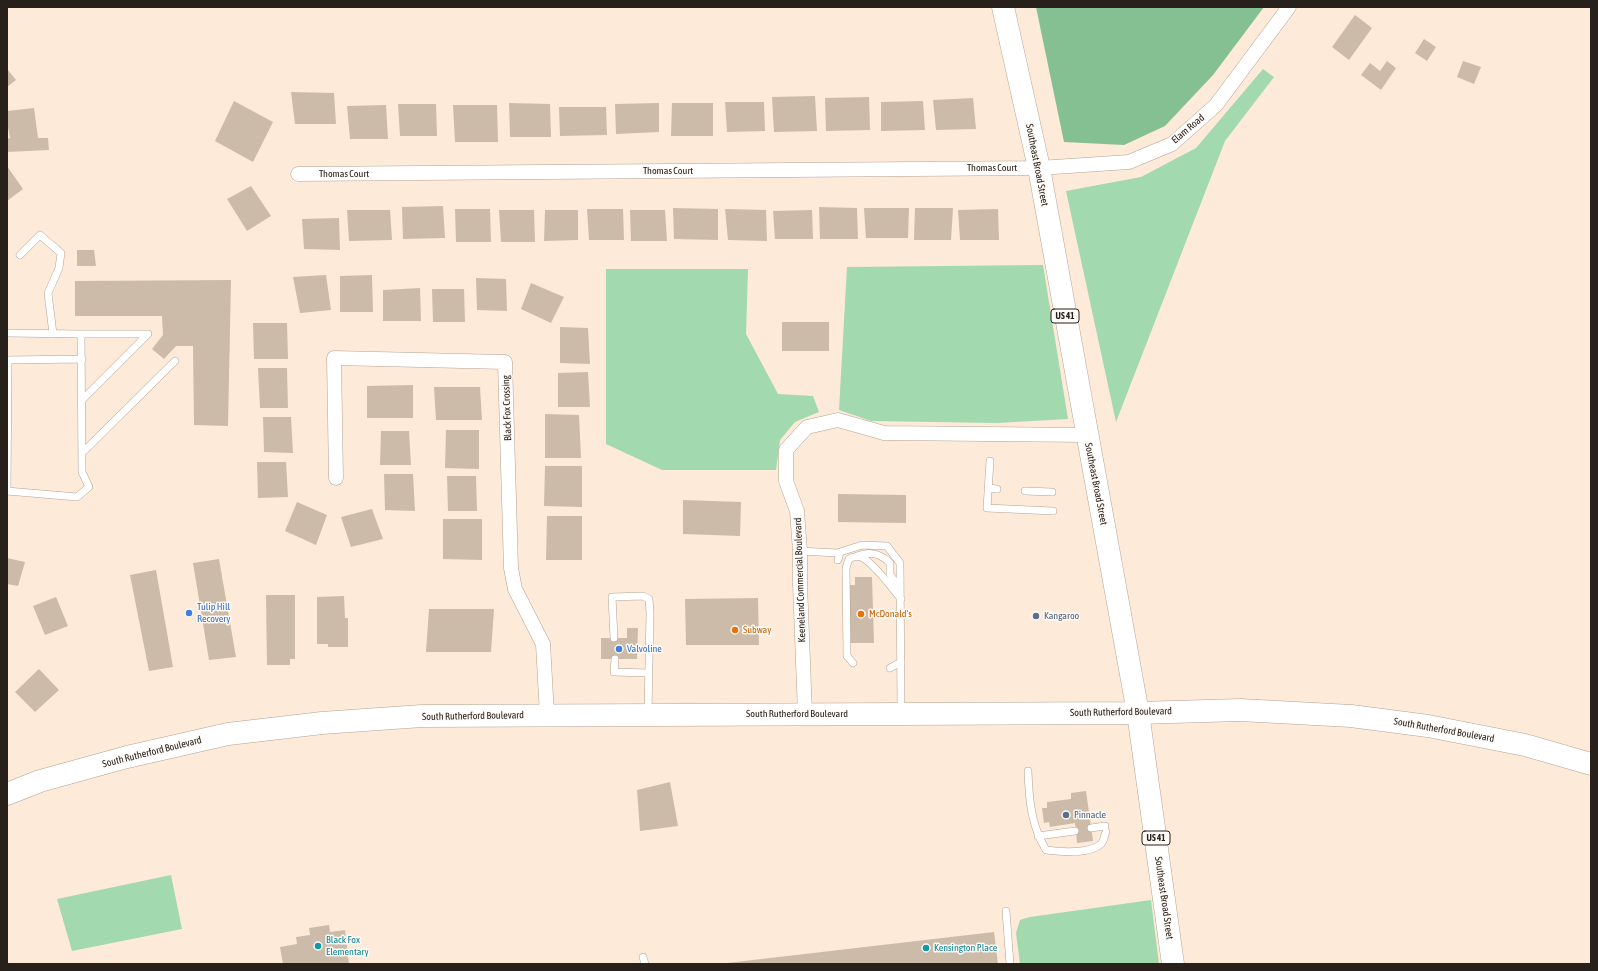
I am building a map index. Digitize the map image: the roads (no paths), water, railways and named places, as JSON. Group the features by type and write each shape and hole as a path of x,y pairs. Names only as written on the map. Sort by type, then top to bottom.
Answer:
{"main road":[{"name":"Southeast Broad Street","path":"1003,7 1039,168 1086,435 1138,713 1173,964"},
{"name":"South Rutherford Boulevard","path":"7,794 40,782 127,757 228,734 322,723 422,716 1138,713 1240,710 1351,716 1428,726 1510,742 1591,764"}],"street":[{"name":"Elam Road","path":"1039,168 1129,162 1172,144 1216,104 1289,7"},
{"name":"Thomas Court","path":"298,174 1039,168"},
{"name":"Black Fox Crossing","path":"336,478 334,358 505,362 511,568 515,590 543,644 547,715"},
{"name":"Keeneland Commercial Boulevard","path":"805,714 800,551 797,511 786,481 786,450 807,427 838,420 884,433 1086,435"}],"lane":[{"path":"20,255 40,235 61,253 59,268 48,293 53,334"},
{"path":"7,333 148,334 82,400"},
{"path":"82,334 82,359 82,472 89,487 77,497 7,491 8,360 82,359"},
{"path":"82,454 175,361"},
{"path":"990,461 987,508 1053,511"},
{"path":"988,488 997,488"},
{"path":"1025,491 1052,492"},
{"path":"800,551 840,552 862,545 887,546 900,563 901,714"},
{"path":"838,560 840,552"},
{"path":"853,663 847,656 846,568 849,559 871,552 884,557 890,564 890,574 901,591"},
{"path":"856,557 861,557 887,581 901,599"},
{"path":"614,638 612,596 643,596 648,599 650,613 648,714"},
{"path":"615,659 614,672 649,673"},
{"path":"890,668 901,662"},
{"path":"1028,771 1029,799 1033,824 1046,850 1067,852 1092,849 1102,843 1106,829 1091,828"},
{"path":"1038,836 1075,831"},
{"path":"1006,911 1010,964"}],"place":[{"name":"Tulip Hill Recovery","path":"189,613"},
{"name":"McDonald's","path":"861,614"},
{"name":"Kangaroo","path":"1036,616"},
{"name":"Subway","path":"735,630"},
{"name":"Valvoline","path":"619,649"},
{"name":"Pinnacle","path":"1066,815"},
{"name":"Black Fox Elementary","path":"318,946"},
{"name":"Kensington Place","path":"926,948"}]}
